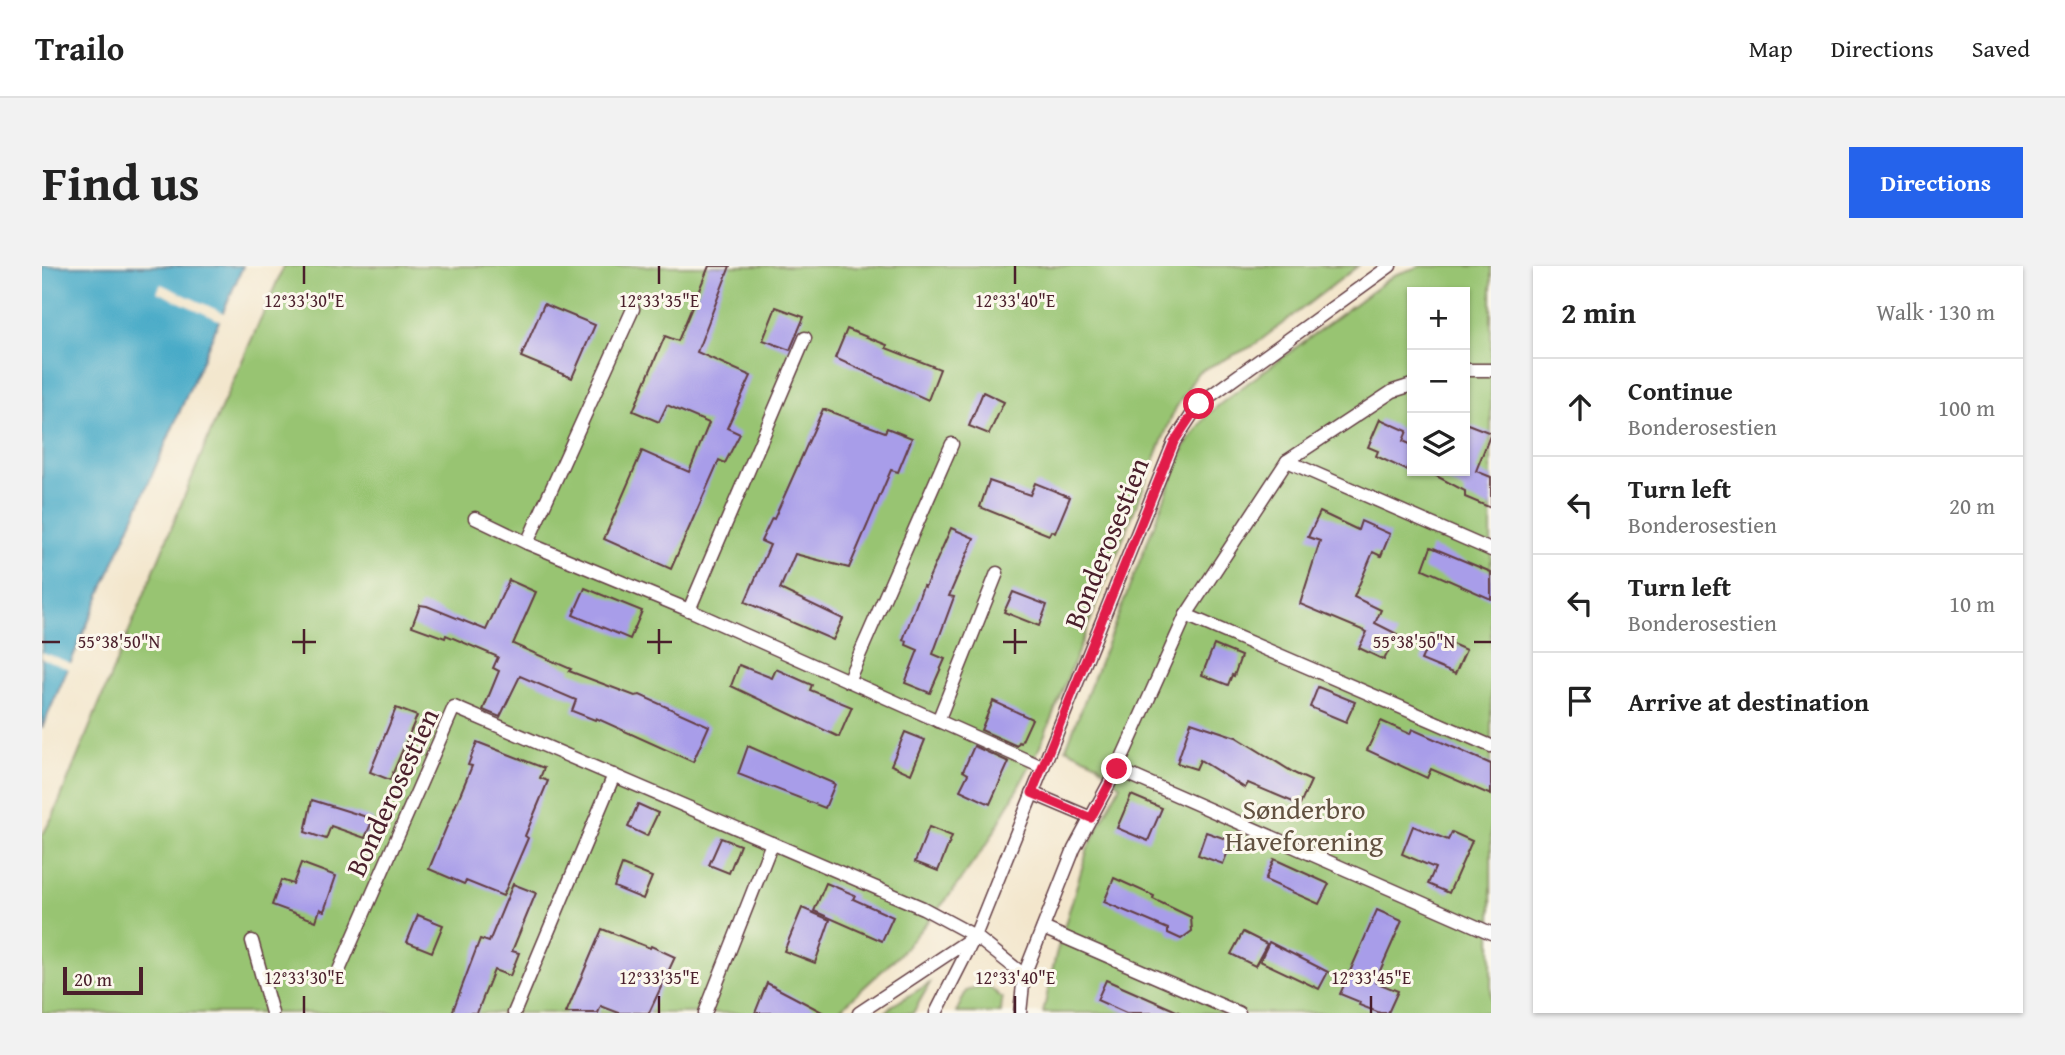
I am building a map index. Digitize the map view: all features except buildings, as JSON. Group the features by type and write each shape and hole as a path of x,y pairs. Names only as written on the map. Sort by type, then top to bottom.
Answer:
{"lane":[{"name":"Bonderosestien","path":"936,1013 975,936 1174,442 1199,404 1390,266"},
{"path":"527,543 633,309"},
{"path":"689,610 805,338"},
{"path":"1470,370 1491,370"},
{"path":"1020,1013 1024,975 1074,849 1117,769 1186,615 1287,461 1393,391 1407,387"},
{"path":"848,681 952,443"},
{"path":"1287,461 1491,550"},
{"path":"475,518 1042,767"},
{"path":"938,721 996,573"},
{"path":"1186,615 1491,746"},
{"name":"Bonderosestien","path":"337,975 454,708 923,908 975,936 1024,975"},
{"path":"1117,769 1491,933"},
{"path":"513,1013 614,775"},
{"path":"1032,793 1091,818"},
{"path":"705,1013 772,843"},
{"path":"1043,928 1239,1013"},
{"path":"859,1013 975,936"},
{"path":"251,941 272,1013"}],"green space":[{"path":"284,266 1358,266 1253,346 1198,372 1174,411 1039,749 989,841 946,900 897,957 836,1013 42,1013 42,836 54,814 212,429"},
{"name":"Sønderbro Haveforening","path":"1421,266 1491,266 1491,1013 1043,1013 1056,954 1088,848 1120,785 1097,763 1066,748 1185,446 1209,413 1394,275"},
{"path":"930,983 913,1013 885,1013 893,1005"},
{"path":"986,984 1002,998 1001,1013 956,1013 966,991"}],"water":[{"path":"42,266 243,266 42,728"}],"pier":[{"path":"161,284 226,314 223,322 157,292"},
{"path":"42,652 73,664 71,670 42,658"}],"route":[{"path":"1117,769 1091,818 1032,793 1174,442 1199,404"}]}
